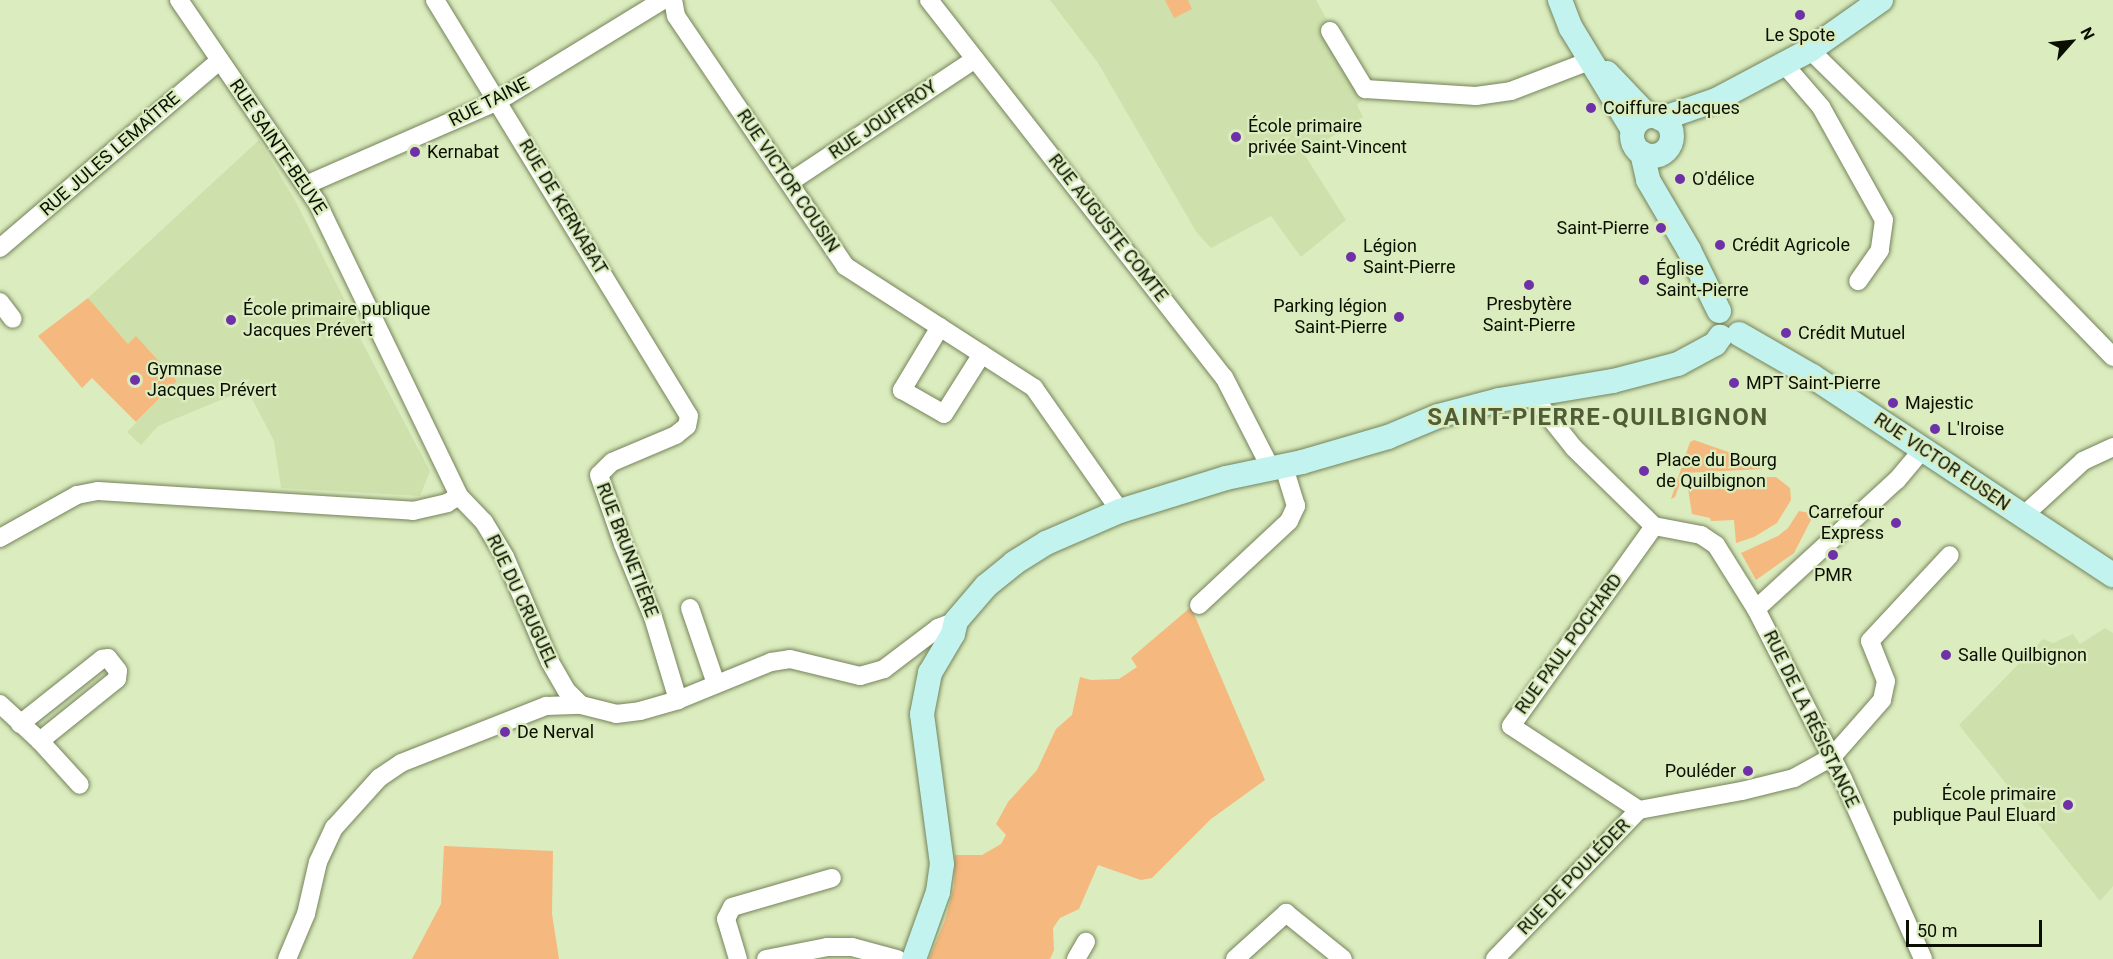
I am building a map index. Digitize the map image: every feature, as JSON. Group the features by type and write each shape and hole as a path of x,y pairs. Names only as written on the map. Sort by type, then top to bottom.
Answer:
{"street":[{"name":"RUE SAINTE-BEUVE","path":"180,0 306,185 328,223 459,496"},
{"name":"RUE DE KERNABAT","path":"435,0 689,416"},
{"name":"RUE TAINE","path":"306,185 498,101 663,0"},
{"name":"RUE VICTOR COUSIN","path":"673,0 676,16 845,266 1034,388 1120,511"},
{"name":"RUE AUGUSTE COMTE","path":"929,0 1096,210 1224,377 1276,466 1296,506 1289,521 1198,605"},
{"path":"1560,0 1571,28 1592,60 1622,86 1652,135 1648,180 1689,250 1719,312 1712,325 1730,336"},
{"path":"1652,135 1810,50 1881,0"},
{"path":"1330,31 1365,89 1476,96 1511,90 1592,60"},
{"path":"1810,50 1906,144 2113,357"},
{"name":"RUE JOUFFROY","path":"790,182 975,59"},
{"name":"RUE JULES LEMAÎTRE","path":"0,248 220,60"},
{"path":"1784,64 1821,107 1884,220 1880,250 1858,281"},
{"path":"0,302 13,319"},
{"path":"940,327 902,390 944,414 982,354"},
{"path":"914,959 938,892 942,864 922,714 930,673 953,634 956,621 986,586 1014,563 1046,543 1120,511 1226,478 1302,462 1388,437 1448,414 1531,394 1613,381 1678,364 1730,336"},
{"name":"RUE VICTOR EUSEN","path":"1730,336 1812,376 2113,575"},
{"path":"1531,394 1574,448 1654,526"},
{"name":"RUE BRUNETIÈRE","path":"678,700 653,617 623,544 599,475 612,462 676,435 687,426 689,416"},
{"path":"2023,516 2082,461 2113,447"},
{"path":"1756,609 1898,480 1923,449"},
{"path":"0,538 77,495 98,490 413,511 447,503 459,496"},
{"name":"RUE DU CRUGUEL","path":"459,496 484,522 506,557 556,674 566,690 581,705"},
{"name":"RUE DE LA RÉSISTANCE","path":"1654,526 1701,535 1716,545 1756,609 1832,757 1923,959"},
{"name":"RUE PAUL POCHARD","path":"1639,810 1511,726 1654,526"},
{"name":"RUE DE POULÉDER","path":"1495,959 1639,810 1742,791 1794,778 1832,757 1882,700 1886,681 1870,641 1950,555"},
{"path":"690,608 716,684"},
{"path":"287,959 306,914 318,862 334,828 379,778 401,763 546,706 581,705 616,714 640,711 678,700 771,662 790,659 860,676 884,669 938,628 956,621"},
{"path":"20,724 102,659 108,658 118,671 117,679 40,741"},
{"path":"546,706 556,674"},
{"path":"0,704 40,741 80,785"},
{"path":"738,959 726,919 732,907 832,878"},
{"path":"1235,959 1286,913 1343,959"},
{"path":"1076,959 1086,942"},
{"path":"766,959 827,947 852,947 897,959"}],"shaded area":[{"name":"École primaire privée Saint-Vincent","path":"1050,0 1316,0 1330,25 1323,32 1365,98 1357,105 1363,117 1304,154 1346,220 1301,257 1271,216 1211,248 1197,233 1098,63"},
{"path":"1165,0 1188,0 1192,9 1174,18"},
{"name":"École primaire publique Jacques Prévert","path":"259,140 296,202 359,329 360,338 430,471 420,496 281,488 274,441 247,389 158,426 141,445 127,432 177,381 137,337 128,344 88,298"},
{"path":"88,298 128,344 136,336 177,381 136,422 92,378 82,388 38,336"},
{"path":"1694,440 1734,454 1733,457 1763,469 1684,473 1675,497 1671,499 1690,442"},
{"path":"1776,477 1790,488 1791,500 1777,523 1754,537 1736,543 1734,520 1711,521 1710,518 1692,514 1688,488 1693,487 1692,479"},
{"path":"1799,511 1814,514 1794,553 1756,580 1741,553 1778,536 1788,528"},
{"path":"1191,607 1265,780 1211,819 1152,878 1141,880 1098,865 1079,909 1060,918 1053,928 1054,950 1050,959 929,959 945,920 954,887 955,855 982,855 1001,844 1006,835 996,824 1008,802 1037,770 1056,729 1072,715 1080,677 1091,680 1119,679 1137,667 1131,658"},
{"name":"École primaire publique Paul Eluard","path":"2105,628 2113,633 2113,886 2100,901 1959,725 2043,639 2053,643 2073,634 2080,644"},
{"path":"444,846 553,851 552,914 559,959 412,959 441,904"}],"place":[{"name":"Le Spote","path":"1800,15"},
{"name":"Coiffure Jacques","path":"1591,108"},
{"name":"École primaire privée Saint-Vincent","path":"1236,137"},
{"name":"Kernabat","path":"415,152"},
{"name":"O'délice","path":"1680,179"},
{"name":"Saint-Pierre","path":"1661,228"},
{"name":"Crédit Agricole","path":"1720,245"},
{"name":"Légion Saint-Pierre","path":"1351,257"},
{"name":"Église Saint-Pierre","path":"1644,280"},
{"name":"Presbytère Saint-Pierre","path":"1529,285"},
{"name":"Parking légion Saint-Pierre","path":"1399,317"},
{"name":"École primaire publique Jacques Prévert","path":"231,320"},
{"name":"Crédit Mutuel","path":"1786,333"},
{"name":"Gymnase Jacques Prévert","path":"135,380"},
{"name":"MPT Saint-Pierre","path":"1734,383"},
{"name":"Majestic","path":"1893,403"},
{"name":"L'Iroise","path":"1935,429"},
{"name":"Place du Bourg de Quilbignon","path":"1644,471"},
{"name":"Carrefour Express","path":"1896,523"},
{"name":"PMR","path":"1833,555"},
{"name":"Salle Quilbignon","path":"1946,655"},
{"name":"De Nerval","path":"505,732"},
{"name":"Pouléder","path":"1748,771"},
{"name":"École primaire publique Paul Eluard","path":"2068,805"}],"district":[{"name":"SAINT-PIERRE-QUILBIGNON","path":"1598,418"}]}
